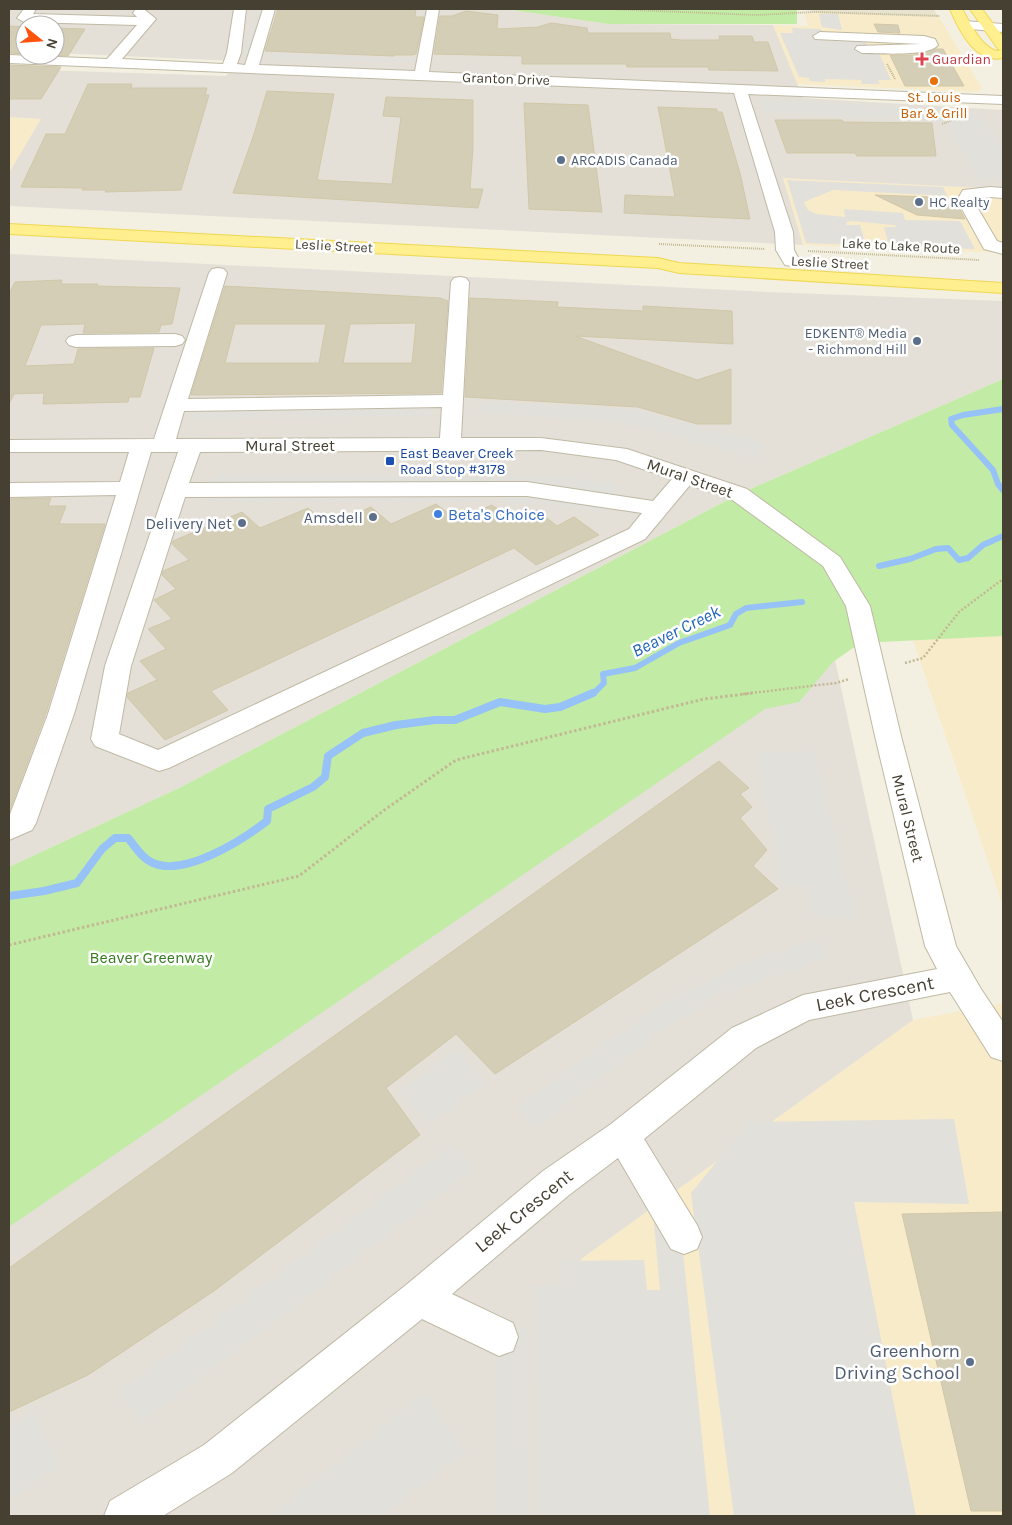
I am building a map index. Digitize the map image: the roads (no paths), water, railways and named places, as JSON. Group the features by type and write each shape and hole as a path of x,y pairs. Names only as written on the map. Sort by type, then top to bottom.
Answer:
{"main road":[{"path":"956,9 984,52 1002,55"},
{"path":"976,9 988,26 1002,55"},
{"name":"Leslie Street","path":"9,229 658,263 679,268 1003,288"},
{"name":"Leslie Street","path":"658,263 679,255 1003,272"}],"street":[{"path":"30,9 24,18 147,21"},
{"path":"130,9 147,17 147,21"},
{"path":"228,68 235,51 236,22 240,9"},
{"path":"251,69 269,9"},
{"path":"421,76 433,9"},
{"path":"111,63 147,21"},
{"path":"988,26 993,23 1003,23"},
{"path":"965,25 1003,28"},
{"path":"820,36 924,40 930,42 931,45 925,48 862,49"},
{"path":"105,47 143,48"},
{"path":"217,50 235,51"},
{"name":"Granton Drive","path":"9,60 1003,100"},
{"path":"740,90 784,232 786,250 791,260"},
{"path":"965,200 969,194 1003,193"},
{"path":"965,200 1003,208"},
{"path":"965,200 990,245 1003,249"},
{"path":"9,829 22,823 61,714 130,488 152,445 176,405 218,273"},
{"path":"450,444 460,282"},
{"path":"76,341 175,340"},
{"path":"176,405 453,401"},
{"name":"Mural Street","path":"9,446 541,444 618,454 739,494 832,562 858,606 941,946 957,978 994,1022 1003,1047"},
{"path":"191,445 118,666 105,739 159,761 637,534 686,476"},
{"path":"9,490 130,488"},
{"path":"177,490 527,489 658,509"},
{"name":"Leek Crescent","path":"125,1516 218,1459 419,1298 556,1183 623,1135 744,1038 803,1008 957,978"},
{"path":"623,1135 684,1237"},
{"path":"419,1298 499,1337"}],"waterway":[{"name":"Beaver Creek","path":"1003,409 963,415 951,419 952,425 993,470 998,484 1003,490"},
{"name":"Beaver Creek","path":"879,566 910,559 936,549 948,548 959,560 968,558 983,545 1003,536"},
{"name":"Beaver Creek","path":"590,694 595,692 604,683 603,674 635,668 679,643 730,625 736,614 746,608 802,602"},
{"name":"Beaver Creek","path":"9,896 44,891 77,883 102,849 115,838 128,838 145,859 166,866 197,861 213,854 243,838 267,821 268,809 313,787 325,777 328,756 363,733 396,725 435,720 455,720 500,702 545,709 560,707 593,693"}],"place":[{"name":"Guardian","path":"922,59"},
{"name":"St. Louis Bar & Grill","path":"934,81"},
{"name":"ARCADIS Canada","path":"561,160"},
{"name":"HC Realty","path":"919,202"},
{"name":"EDKENT® Media - Richmond Hill","path":"917,341"},
{"name":"East Beaver Creek Road Stop #3178","path":"390,461"},
{"name":"Beta's Choice","path":"438,514"},
{"name":"Amsdell","path":"373,517"},
{"name":"Delivery Net","path":"242,523"},
{"name":"Greenhorn Driving School","path":"970,1362"}],"park label":[{"name":"Beaver Greenway","path":"151,957"}]}
